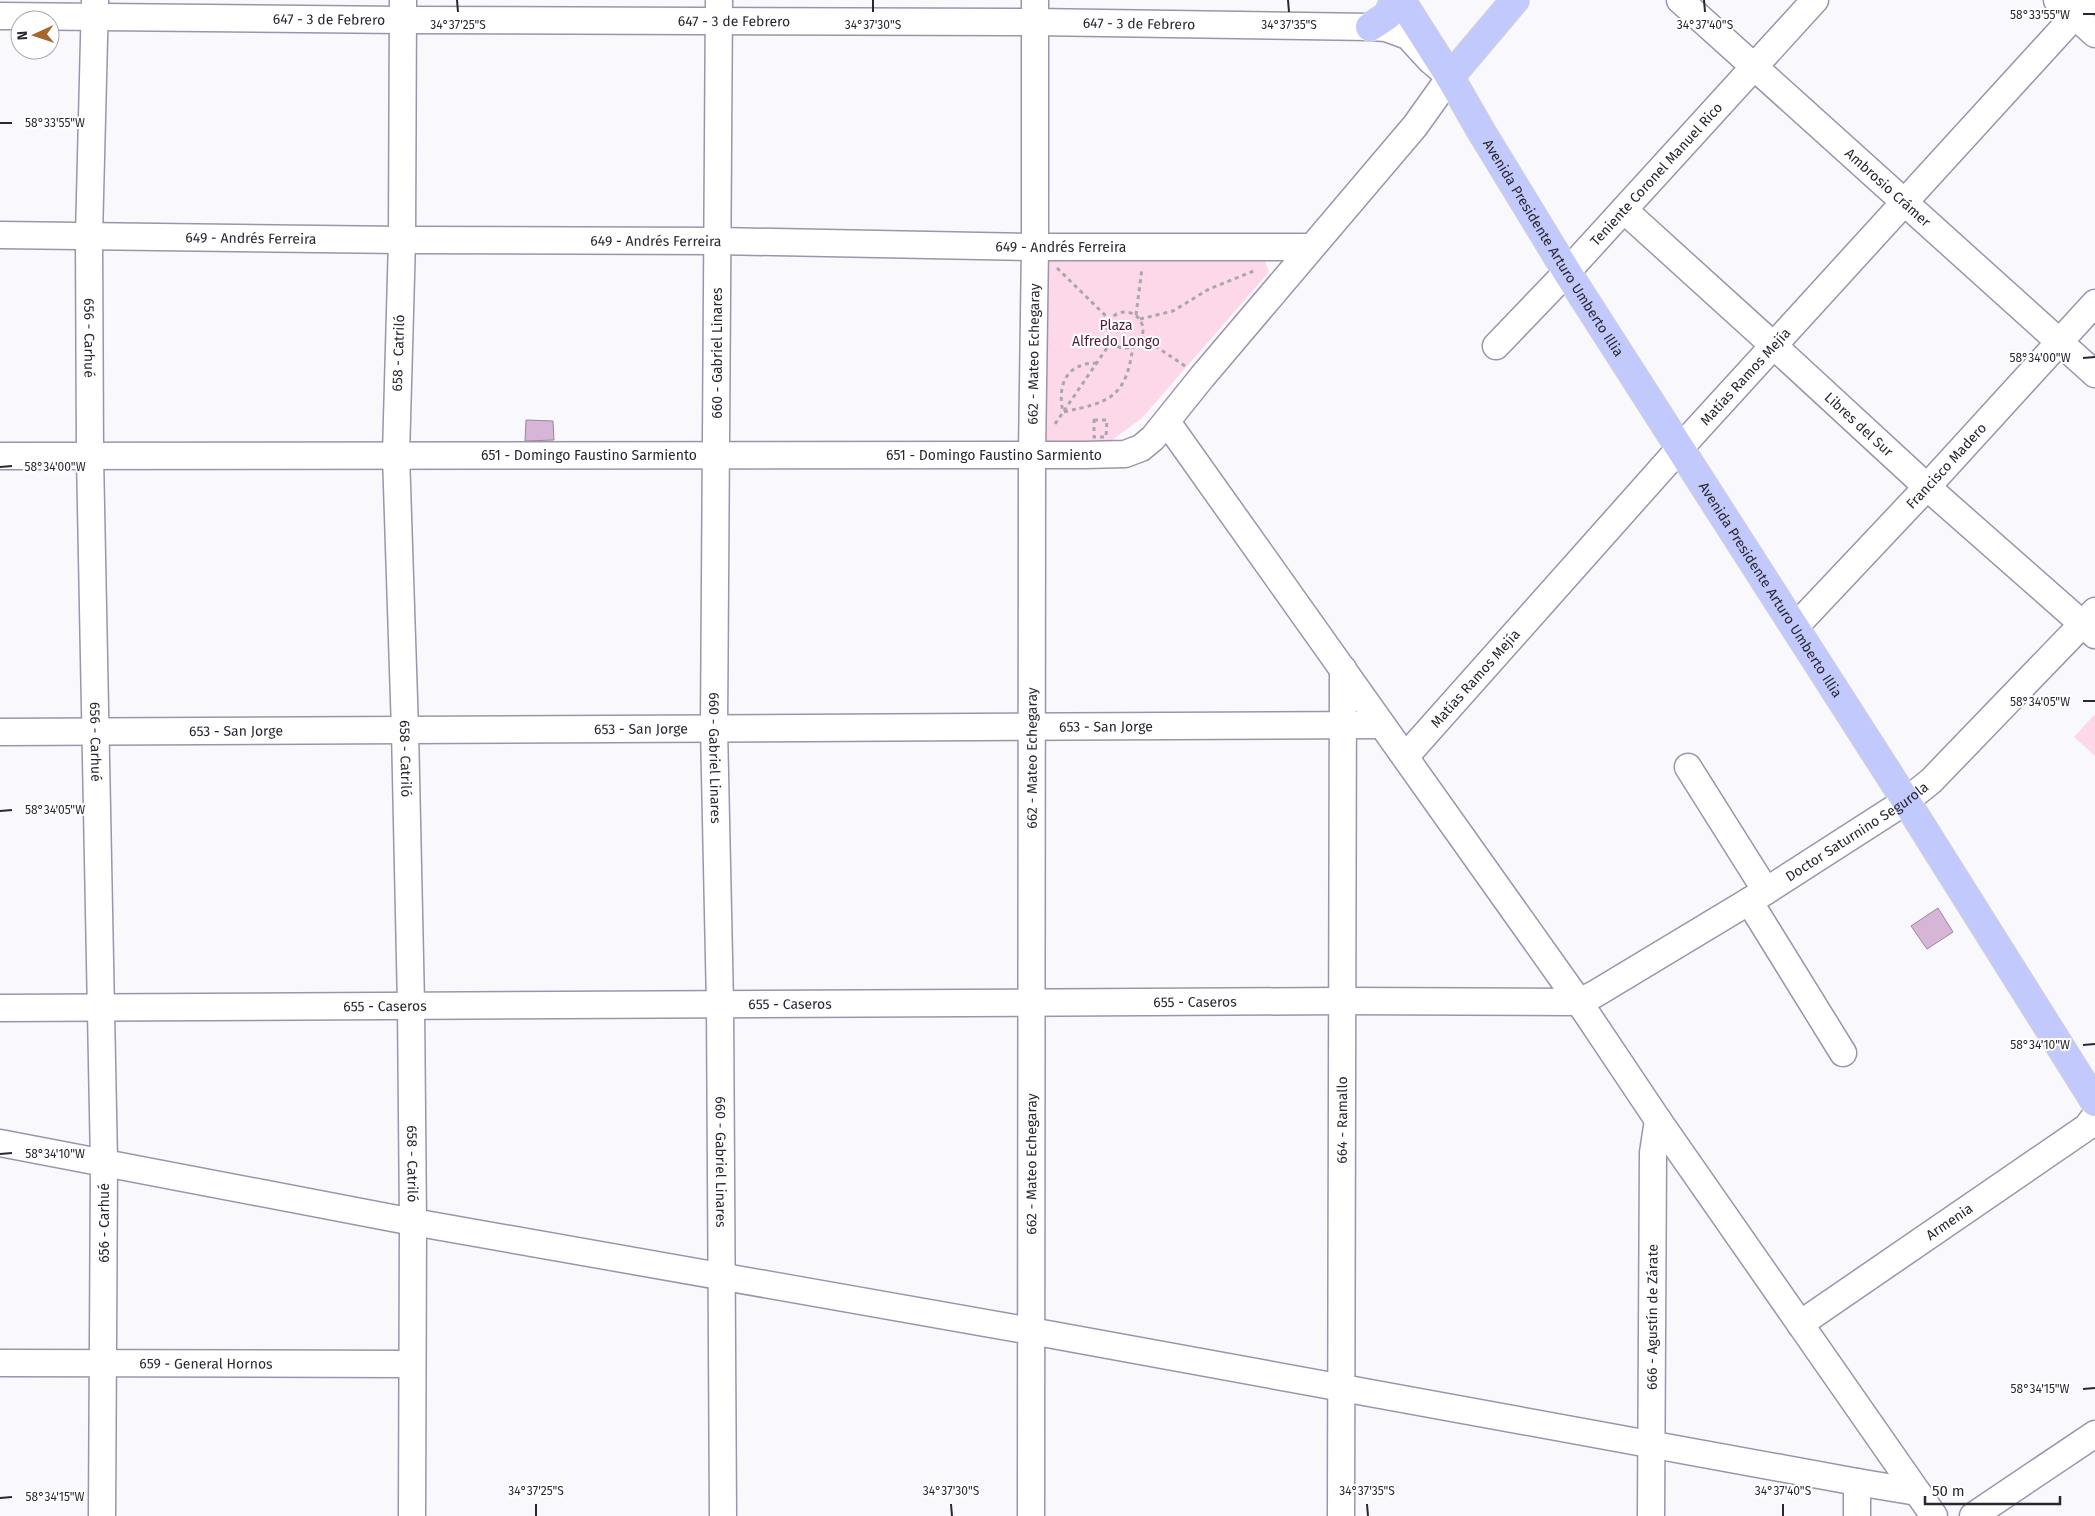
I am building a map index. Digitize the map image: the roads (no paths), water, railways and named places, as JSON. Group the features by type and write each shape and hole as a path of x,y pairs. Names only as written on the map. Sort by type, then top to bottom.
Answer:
{"main road":[{"path":"1370,27 1388,15 1394,0"},
{"path":"1401,0 1450,77"},
{"path":"1420,0 1443,46 1450,77"},
{"path":"1450,77 1515,0"},
{"name":"Avenida Presidente Arturo Umberto Illia","path":"1450,77 1567,272 1906,800 2095,1102"}],"street":[{"name":"Ambrosio Crámer","path":"1680,0 2095,374"},
{"name":"Teniente Coronel Manuel Rico","path":"1496,346 1567,272 1815,0"},
{"path":"2073,5 2095,34"},
{"name":"Matías Ramos Mejía","path":"1406,756 1680,448 1905,203 2073,5"},
{"name":"647 - 3 de Febrero","path":"0,16 95,9 1035,11 1386,28 1408,36 1430,60 1450,77"},
{"name":"656 - Carhué","path":"95,9 88,236 90,456 104,1163 102,1516"},
{"name":"658 - Catriló","path":"403,10 402,240 396,455 411,1005 414,1222 412,1516"},
{"name":"660 - Gabriel Linares","path":"719,10 714,728 720,1004 723,1516"},
{"name":"662 - Mateo Echegaray","path":"1031,1516 1030,1004 1035,11"},
{"name":"651 - Domingo Faustino Sarmiento","path":"0,456 1125,454 1141,448 1167,422 1202,377 1415,126 1450,77"},
{"name":"Libres del Sur","path":"1624,210 1927,488 2091,623"},
{"name":"649 - Andrés Ferreira","path":"0,235 402,240 717,241 1035,247 1311,247"},
{"name":"Francisco Madero","path":"1795,627 1927,488 2095,303"},
{"path":"1167,422 1579,1002 1658,1120 1934,1516"},
{"path":"1125,454 1181,457 1198,467"},
{"name":"Doctor Saturnino Segurola","path":"1579,1002 1757,896 1906,800 1931,781 2091,623"},
{"name":"664 - Ramallo","path":"1341,1516 1343,670"},
{"path":"1343,724 1382,725"},
{"name":"653 - San Jorge","path":"0,732 1343,724"},
{"path":"1688,767 1843,1053"},
{"name":"655 - Caseros","path":"0,1008 1342,1001 1579,1002"},
{"name":"Armenia","path":"1800,1324 2087,1127 2095,1116"},
{"name":"666 - Agustín de Zárate","path":"1651,1516 1653,1153 1658,1120"},
{"path":"0,1143 414,1222 1031,1331 1917,1492"},
{"name":"659 - General Hornos","path":"0,1363 412,1364"},
{"path":"1972,1516 2095,1434"},
{"path":"1857,1482 1857,1516"}],"park label":[{"name":"Plaza Alfredo Longo","path":"1116,334"}]}
